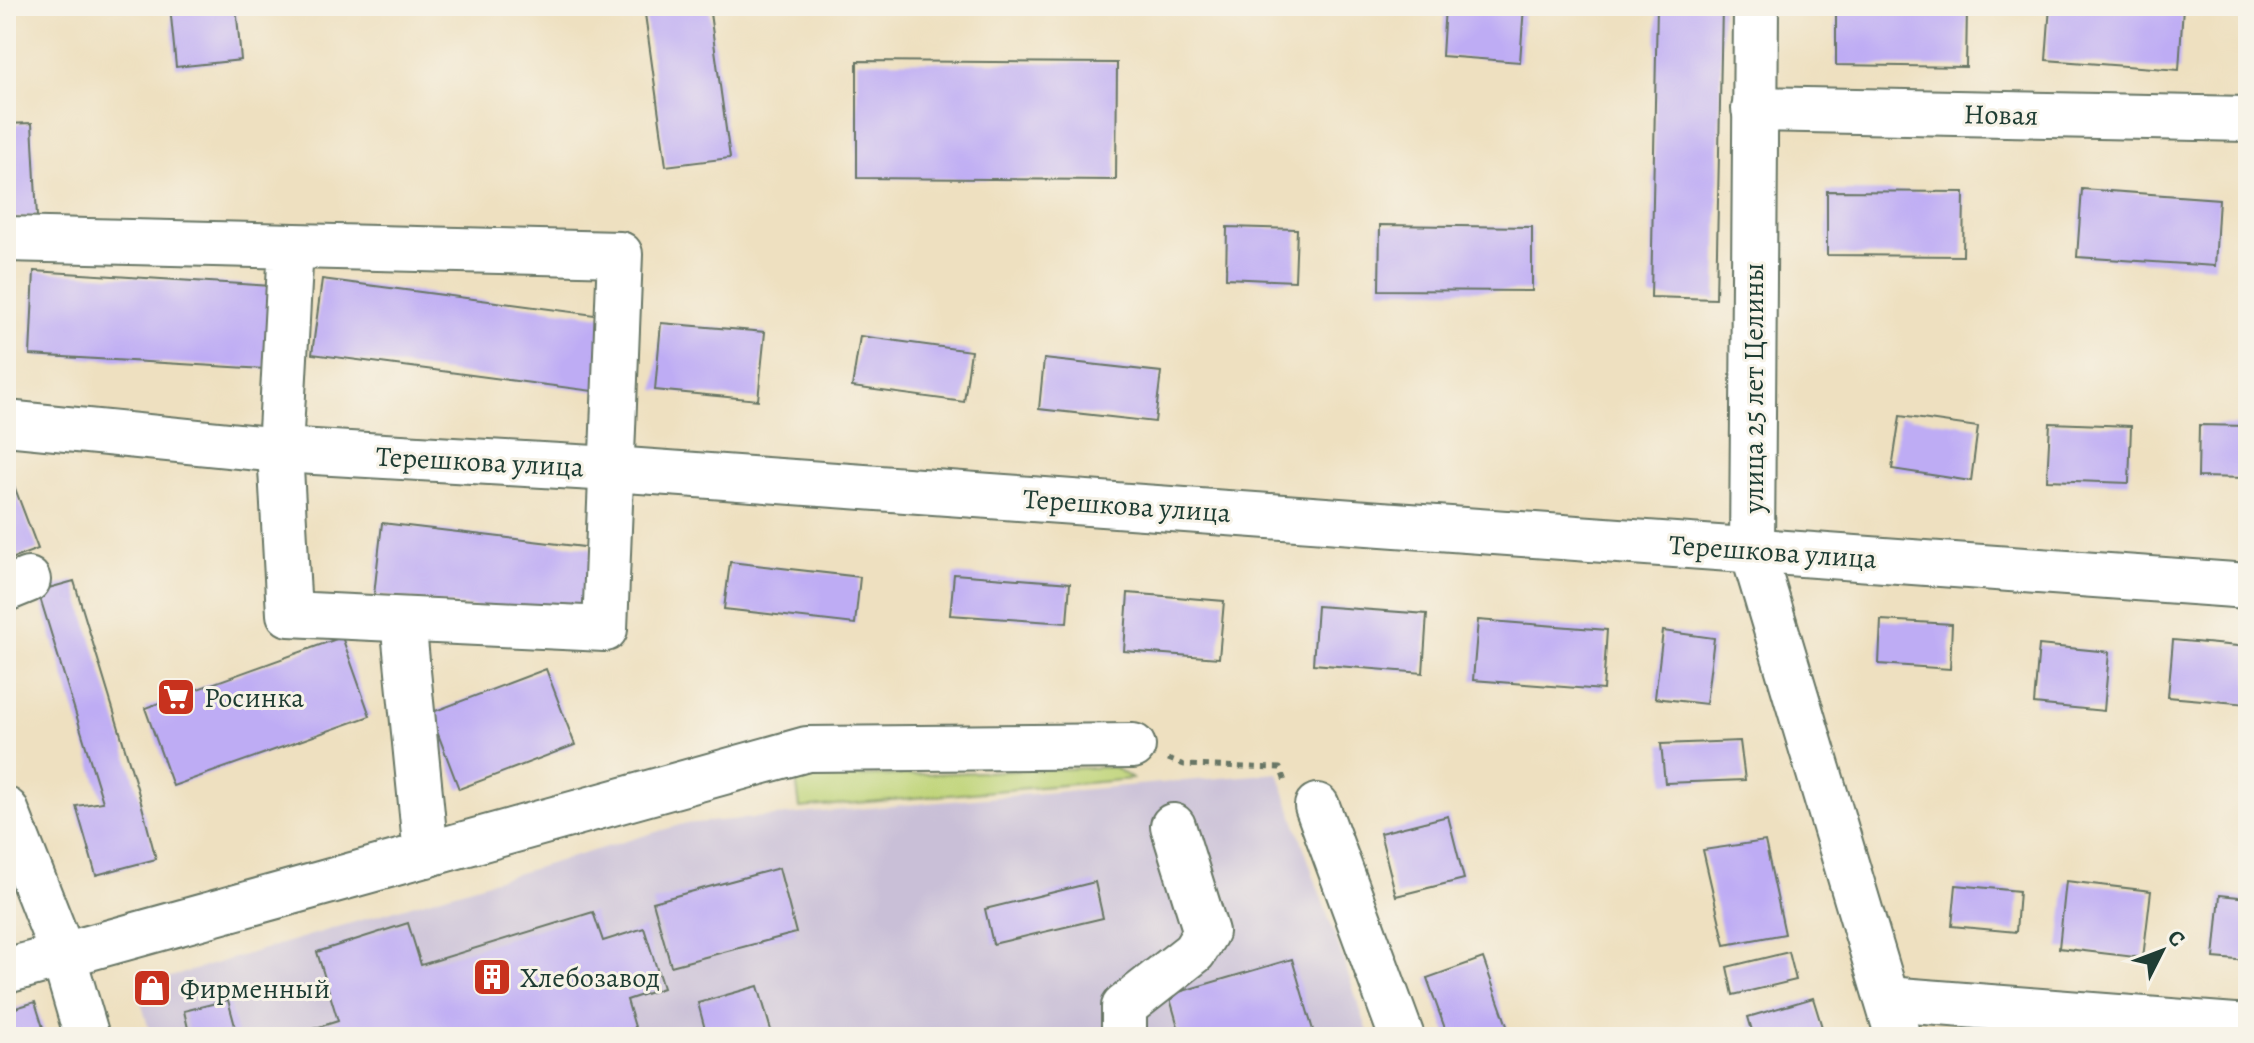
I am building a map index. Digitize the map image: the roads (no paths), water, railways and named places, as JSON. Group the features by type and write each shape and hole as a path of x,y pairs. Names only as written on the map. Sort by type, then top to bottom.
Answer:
{"street":[{"name":"улица 25 лет Целины","path":"1756,6 1752,549 1892,1018"},
{"name":"Новая","path":"1754,109 2248,119"},
{"path":"6,239 620,254 605,629 289,614 280,450 291,246"},
{"name":"Терешкова улица","path":"6,423 280,450 612,469 2248,586"},
{"path":"403,620 426,855"},
{"path":"6,971 807,749 1133,746"},
{"path":"1317,806 1402,1037"},
{"path":"6,810 63,955 87,1037"},
{"path":"1124,1037 1124,1007 1194,952 1206,932 1173,826"},
{"path":"1892,1018 2248,1027"}],"place":[{"name":"Росинка","path":"176,697"},
{"name":"Хлебозавод","path":"492,977"},
{"name":"Фирменный","path":"152,988"}]}
